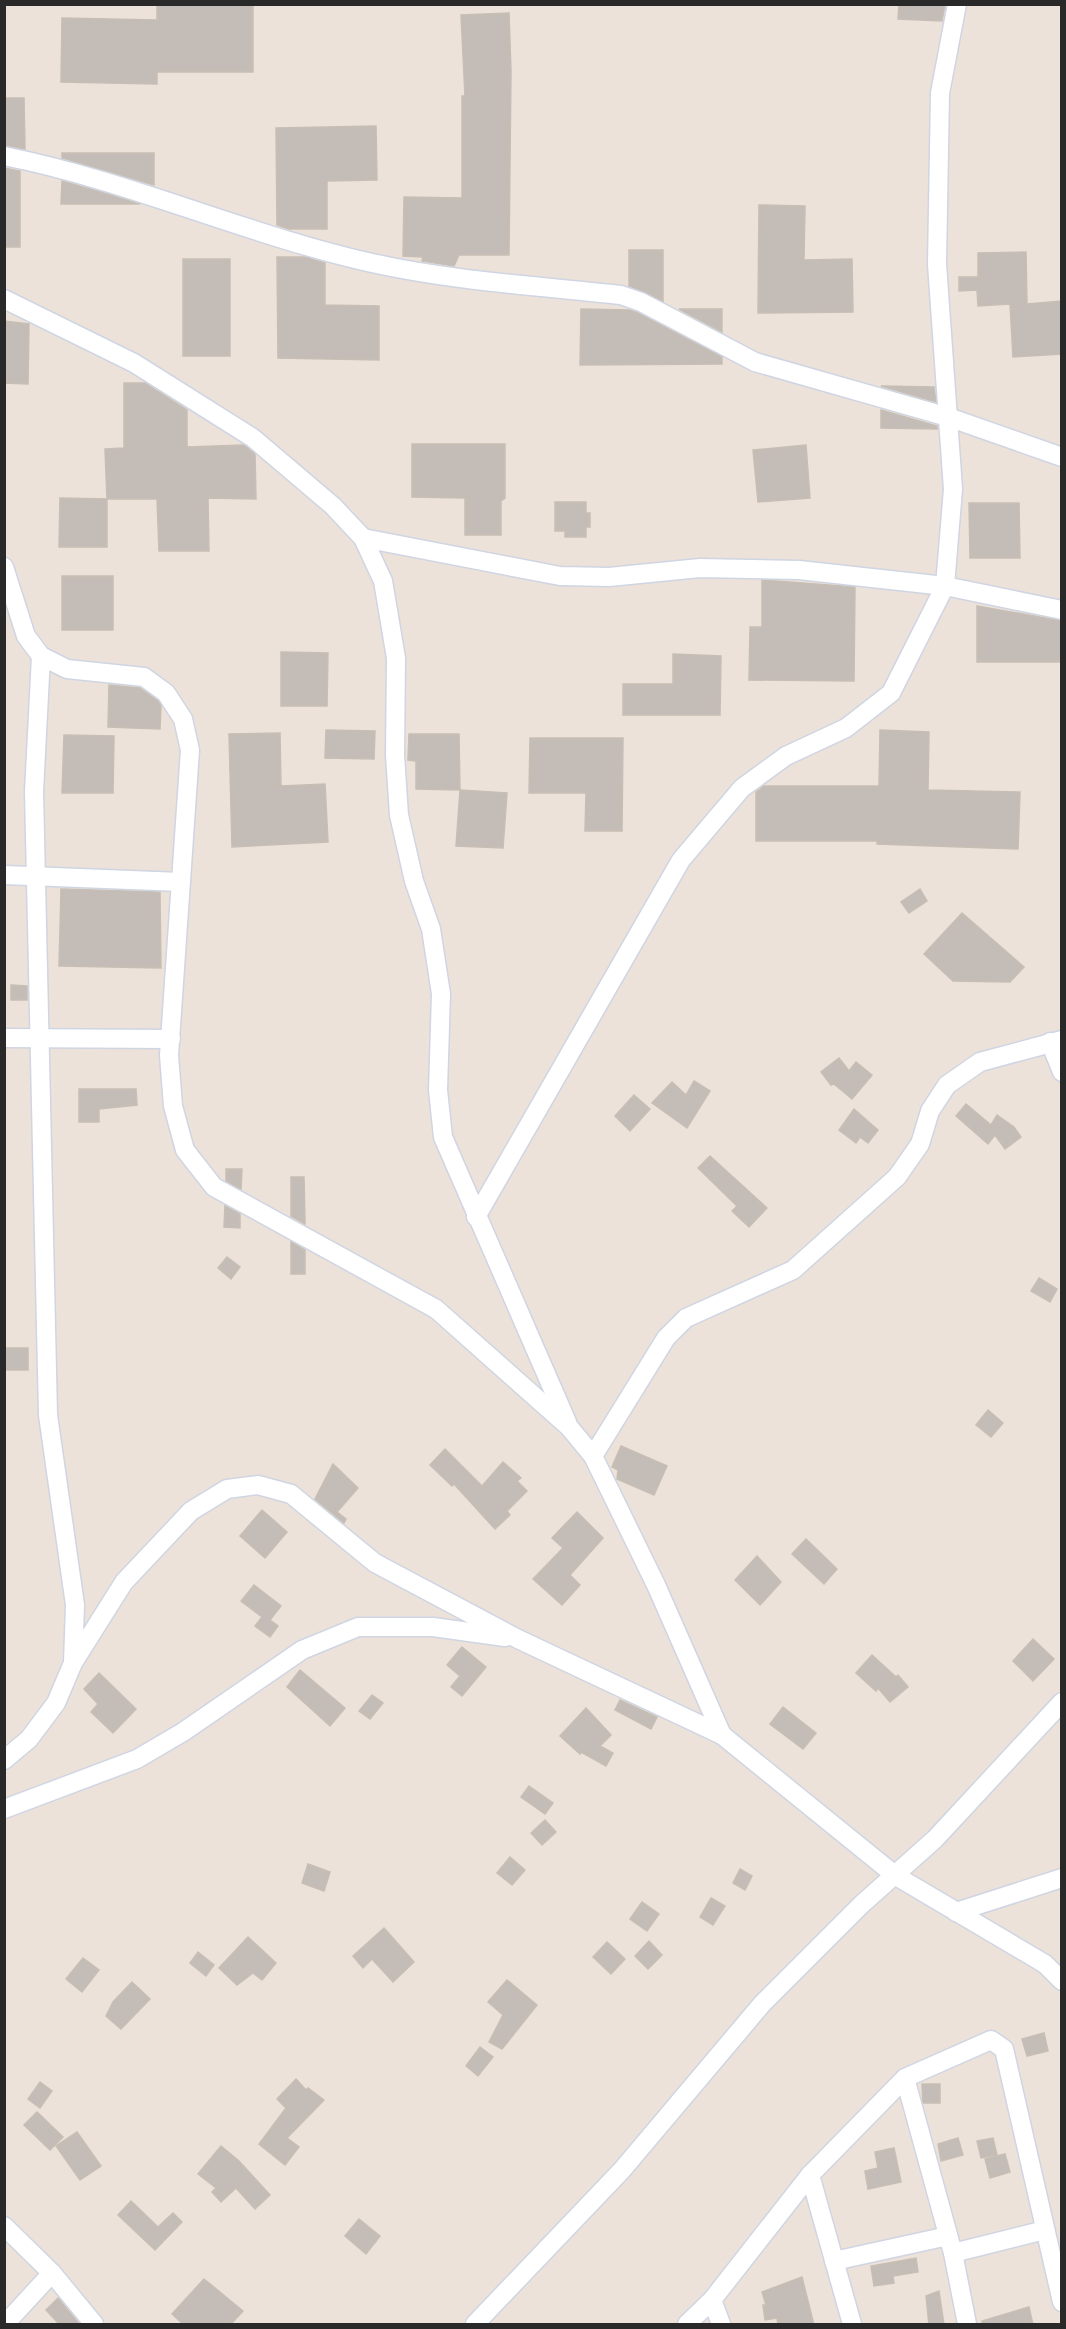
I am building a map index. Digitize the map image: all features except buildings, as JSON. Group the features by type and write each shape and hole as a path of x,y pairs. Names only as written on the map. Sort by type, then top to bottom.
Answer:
{"street":[{"path":"476,1217 681,860 742,788 786,756 846,728 891,693 945,586 953,489 937,264 940,93 957,4"},
{"path":"4,156 50,165 300,244 373,263 465,278 621,295 641,302 755,362 948,417 1062,457"},
{"path":"4,299 134,363 252,438 333,506 363,538 383,581 396,658 395,755 399,815 414,881 431,929 441,994 438,1090 443,1137 569,1426"},
{"path":"363,538 560,576 609,578 700,568 799,570 945,586 1062,610"},
{"path":"4,567 9,601 26,636 41,657 67,669 144,677 166,693 183,719 190,750 169,1055 174,1106 185,1150 214,1187 436,1310 569,1426 593,1456 656,1585 722,1735"},
{"path":"41,657 34,792 48,1415 75,1605 73,1663"},
{"path":"4,875 182,882"},
{"path":"4,1038 171,1039"},
{"path":"593,1456 666,1338 686,1318 793,1270 897,1177 920,1144 930,1111 947,1085 980,1062 1056,1041 1062,1072"},
{"path":"4,1760 29,1739 56,1703 73,1663 124,1582 191,1511 227,1489 258,1485 291,1494 375,1563 518,1639 722,1735 896,1876 1045,1964 1062,1981"},
{"path":"4,1809 137,1759 183,1732 302,1650 358,1627 433,1627 518,1639"},
{"path":"475,2325 622,2170 740,2027 862,1904 935,1839 1062,1702"},
{"path":"956,1912 1062,1878"},
{"path":"687,2325 712,2300 810,2175 905,2078 992,2040 1000,2043 1004,2049 1052,2240 1062,2302"},
{"path":"905,2078 950,2245 967,2325"},
{"path":"810,2175 852,2325"},
{"path":"4,2226 52,2273 94,2325"},
{"path":"834,2261 950,2245 1052,2240"},
{"path":"5,2325 52,2273"},
{"path":"712,2300 722,2325"}]}
